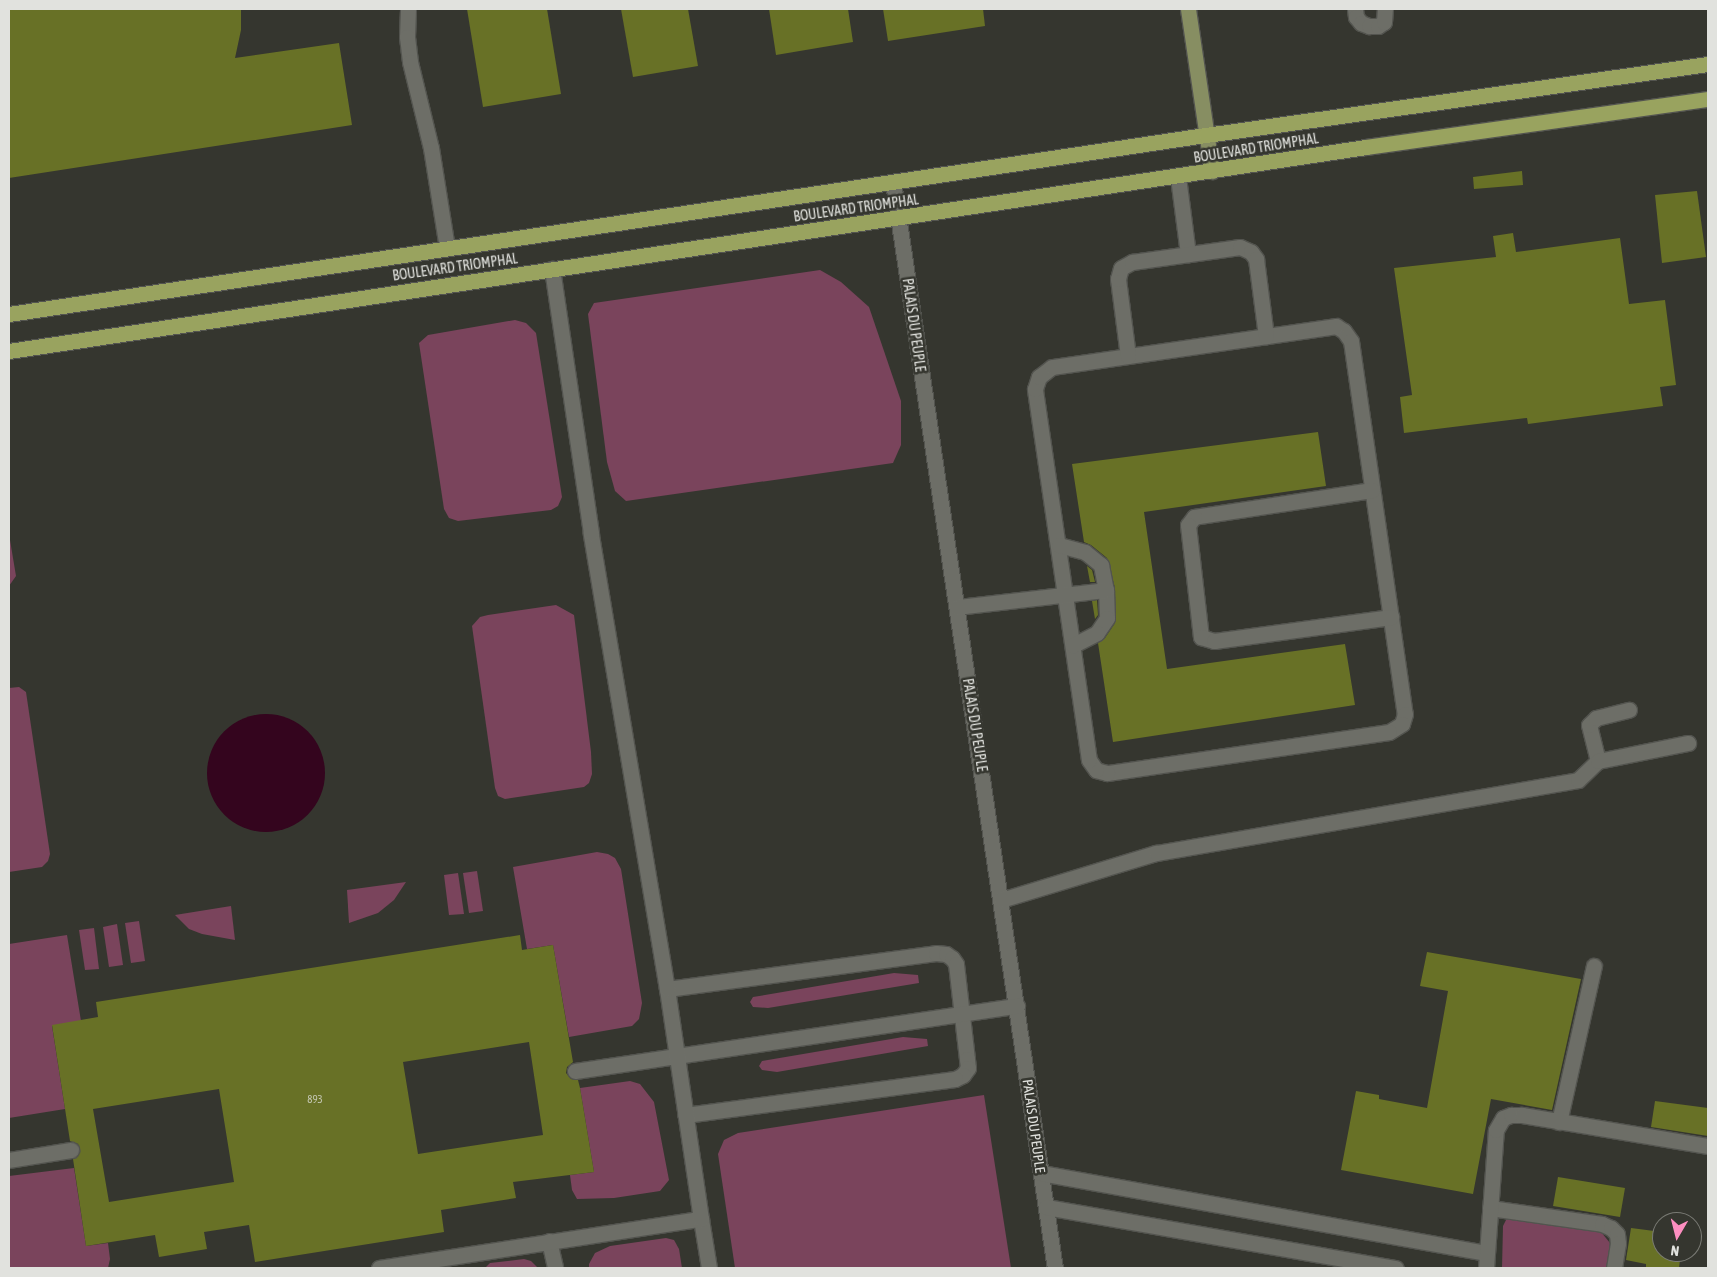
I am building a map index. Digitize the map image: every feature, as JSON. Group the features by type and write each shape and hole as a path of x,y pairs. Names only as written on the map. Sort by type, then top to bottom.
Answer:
{"highway":[{"name":"BOULEVARD TRIOMPHAL","path":"9,314 1206,135 1708,64"},
{"name":"BOULEVARD TRIOMPHAL","path":"9,351 1212,171 1708,99"}],"main road":[{"path":"1188,9 1212,171"}],"street":[{"path":"408,9 407,37 410,62 431,148 446,248"},
{"path":"1352,9 1361,23 1369,26 1378,26 1384,22 1386,9"},
{"path":"1178,177 1188,254"},
{"name":"PALAIS DU PEUPLE","path":"893,182 900,218 1055,1268"},
{"path":"1128,356 1118,278 1121,268 1132,262 1240,247 1251,252 1256,259 1266,336"},
{"path":"552,269 591,533 667,989 709,1268"},
{"path":"1336,326 1344,331 1351,341 1405,714 1402,724 1389,732 1107,773 1096,770 1089,760 1035,389 1039,377 1052,367 1128,356 1336,326"},
{"path":"1372,490 1194,517 1188,525 1201,637 1214,641 1391,617"},
{"path":"1059,545 1085,552 1101,565 1106,590 1107,618 1097,634 1073,645"},
{"path":"957,607 1106,590"},
{"path":"1598,761 1589,725 1596,718 1629,710"},
{"path":"1001,900 1156,854 1578,780 1598,761 1688,743"},
{"path":"667,989 946,954 956,964 968,1068 955,1079 685,1115"},
{"path":"1559,1122 1594,966"},
{"path":"575,1071 1017,1006"},
{"path":"1486,1268 1496,1130 1499,1123 1511,1115 1708,1146"},
{"path":"9,1160 71,1150"},
{"path":"1041,1173 1487,1253"},
{"path":"1046,1207 1396,1268"},
{"path":"1490,1208 1602,1224 1612,1228 1617,1234 1618,1243 1614,1268"},
{"path":"379,1268 447,1263 550,1241 701,1219"},
{"path":"550,1241 555,1268"}],"shaded area":[{"path":"820,270 841,282 869,307 901,401 901,445 893,463 626,501 615,491 607,462 588,314 594,303"},
{"path":"515,320 526,323 536,333 562,497 558,506 551,510 458,521 449,518 444,509 419,343 428,335"},
{"path":"9,534 16,576 9,586"},
{"path":"556,605 574,615 592,774 589,783 584,787 505,799 498,796 495,788 472,626 480,617 488,615"},
{"path":"19,687 26,692 50,854 48,861 42,867 9,872 9,688"},
{"path":"266,714 277,715 299,724 315,740 324,762 324,784 315,806 299,822 277,831 266,832 255,831 233,822 217,806 208,784 207,773 208,762 217,740 233,724 255,715"},
{"path":"597,852 608,854 615,858 621,869 642,1003 639,1019 632,1026 569,1037 553,945 527,949 513,867"},
{"path":"477,871 483,911 469,913 463,873"},
{"path":"458,873 464,914 449,915 444,875"},
{"path":"406,882 394,900 378,913 349,923 347,890"},
{"path":"231,906 235,940 202,934 189,929 175,915"},
{"path":"139,921 145,961 131,963 125,923"},
{"path":"117,924 123,965 109,967 103,927"},
{"path":"94,928 99,969 85,970 79,930"},
{"path":"67,935 81,1021 52,1026 65,1109 9,1118 9,944"},
{"path":"894,973 918,975 919,983 768,1008 753,1007 750,1002 753,997"},
{"path":"903,1037 927,1039 928,1046 777,1072 762,1070 759,1066 762,1061"},
{"path":"630,1081 640,1084 654,1102 669,1180 660,1191 614,1198 577,1199 572,1190 570,1175 594,1172 580,1088"},
{"path":"984,1095 1011,1268 735,1268 718,1154 724,1140 738,1133"},
{"path":"74,1168 86,1246 108,1243 110,1259 108,1268 9,1268 9,1176"},
{"path":"1508,1216 1597,1227 1610,1243 1609,1268 1502,1268 1503,1226"},
{"path":"666,1238 674,1240 679,1249 682,1268 589,1268 595,1253 610,1246"},
{"path":"524,1259 531,1261 538,1268 485,1268 490,1263"}],"building":[{"path":"9,9 241,9 241,30 235,58 339,43 352,125 9,178"},
{"path":"467,9 547,9 561,94 483,107"},
{"path":"621,9 688,9 698,66 633,77"},
{"path":"769,9 848,9 853,42 776,55"},
{"path":"883,9 983,9 985,26 888,41"},
{"path":"1522,171 1523,185 1474,189 1473,177"},
{"path":"1697,191 1706,257 1662,263 1655,195"},
{"path":"1513,233 1516,252 1620,238 1629,304 1665,300 1676,385 1660,387 1663,406 1528,424 1527,418 1404,433 1400,397 1412,395 1394,268 1496,257 1493,236"},
{"path":"1318,432 1326,486 1144,512 1167,669 1345,644 1355,705 1113,742 1098,643 1105,638 1115,623 1115,588 1107,558 1091,545 1084,542 1072,464"},
{"path":"1087,566 1092,570 1095,582 1090,582"},
{"path":"1097,600 1098,615 1095,619 1092,601"},
{"path":"520,935 522,950 553,945 573,1062 567,1067 566,1073 571,1079 578,1080 594,1172 513,1182 516,1198 441,1210 444,1232 255,1262 249,1225 204,1232 207,1249 159,1257 155,1235 86,1246 73,1159 77,1157 80,1149 78,1144 70,1141 52,1025 98,1017 96,1002","holes":["529,1042 543,1135 418,1154 403,1062","219,1089 234,1182 109,1202 93,1109"]},
{"path":"1427,952 1581,979 1552,1110 1491,1099 1473,1194 1341,1170 1356,1091 1379,1095 1379,1099 1427,1108 1448,991 1420,986"},
{"path":"1655,1101 1708,1108 1708,1136 1651,1127"},
{"path":"1558,1177 1625,1188 1620,1217 1553,1206"},
{"path":"1631,1228 1652,1231 1652,1262 1680,1262 1679,1268 1646,1268 1646,1264 1626,1260"}]}
